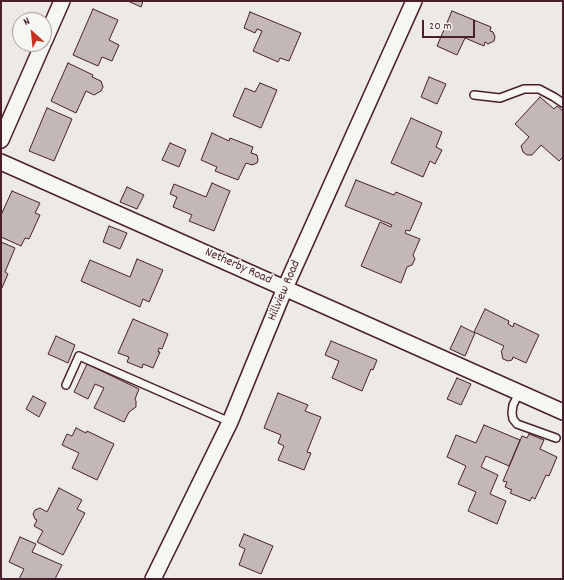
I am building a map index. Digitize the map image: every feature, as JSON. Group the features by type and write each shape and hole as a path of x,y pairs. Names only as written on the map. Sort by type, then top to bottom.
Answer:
{"street":[{"path":"52,24 62,1"},
{"name":"Hillview Road","path":"153,579 230,422 285,288 414,1"},
{"path":"1,140 40,52"},
{"name":"Netherby Road","path":"1,162 563,412"}],"lane":[{"path":"474,95 500,98 524,90 539,89 563,103"},
{"path":"66,385 79,356 230,422"},
{"path":"518,393 513,405 512,413 513,419 517,424 556,438"}],"building":[{"path":"128,1 143,1 141,7"},
{"path":"93,9 118,20 109,40 119,45 112,61 102,57 98,66 73,55"},
{"path":"452,11 491,27 490,31 493,32 495,37 494,41 488,44 485,42 484,46 465,38 457,55 437,46"},
{"path":"250,12 301,33 289,61 280,58 278,62 253,51 262,31 257,29 255,33 244,28"},
{"path":"68,63 93,75 92,77 101,81 103,87 101,91 94,95 86,91 76,113 51,101"},
{"path":"429,77 446,84 437,104 421,97"},
{"path":"260,83 277,90 261,128 233,116 245,88 255,92"},
{"path":"540,97 554,109 557,106 563,111 563,157 559,161 541,145 532,155 527,155 523,152 521,146 529,137 515,124"},
{"path":"47,108 72,119 54,161 29,151"},
{"path":"411,118 442,132 436,147 442,150 435,164 430,161 423,177 391,163"},
{"path":"212,133 229,141 230,138 253,147 251,153 257,155 257,163 252,165 246,163 238,180 215,171 217,167 201,160"},
{"path":"170,143 186,150 179,167 162,160"},
{"path":"356,180 394,195 396,192 422,203 410,231 406,230 405,233 420,239 413,255 415,259 412,265 407,267 401,283 361,266 380,222 391,227 392,225 345,206"},
{"path":"212,183 230,191 214,231 189,221 192,215 173,207 177,197 170,194 174,184 206,197"},
{"path":"127,187 144,195 137,209 120,202"},
{"path":"12,191 40,203 35,213 40,215 29,239 25,238 21,246 1,237 1,215"},
{"path":"109,226 127,233 120,249 103,242"},
{"path":"1,242 15,248 5,272 8,274 1,290"},
{"path":"137,259 163,270 149,302 143,299 140,307 81,281 90,260 130,277"},
{"path":"485,309 509,321 508,324 513,327 514,323 539,335 526,363 513,357 512,360 508,361 503,359 501,352 504,346 474,332"},
{"path":"133,319 168,334 162,349 159,348 158,352 160,352 153,368 143,364 142,368 127,362 129,357 118,353"},
{"path":"461,326 475,333 465,356 450,349"},
{"path":"56,336 75,345 68,363 48,354"},
{"path":"331,341 377,360 373,370 371,369 362,391 332,378 339,361 325,355"},
{"path":"87,364 139,389 135,399 136,407 129,412 124,422 94,408 104,388 95,384 88,399 74,392"},
{"path":"457,378 471,384 461,405 447,399"},
{"path":"278,393 308,405 305,411 321,417 307,452 311,453 304,470 278,460 284,446 278,443 281,435 264,428"},
{"path":"33,396 46,403 39,417 26,409"},
{"path":"484,425 520,440 509,466 486,456 481,467 498,475 490,494 506,501 497,524 468,511 476,492 458,484 466,466 447,457 456,435 476,443"},
{"path":"76,428 86,433 87,431 114,444 97,480 72,468 79,453 62,445 67,434 72,436"},
{"path":"529,434 544,440 540,449 557,457 549,476 546,475 535,499 532,497 530,501 510,493 512,490 505,487 507,482 503,481 522,436 527,438"},
{"path":"59,488 82,500 77,509 85,513 63,555 37,542 43,531 34,526 37,520 33,514 35,510 40,508 47,512"},
{"path":"244,534 273,546 261,574 239,565 245,549 239,546"},
{"path":"20,537 36,544 32,552 62,565 55,579 19,579 24,569 9,562"}]}
